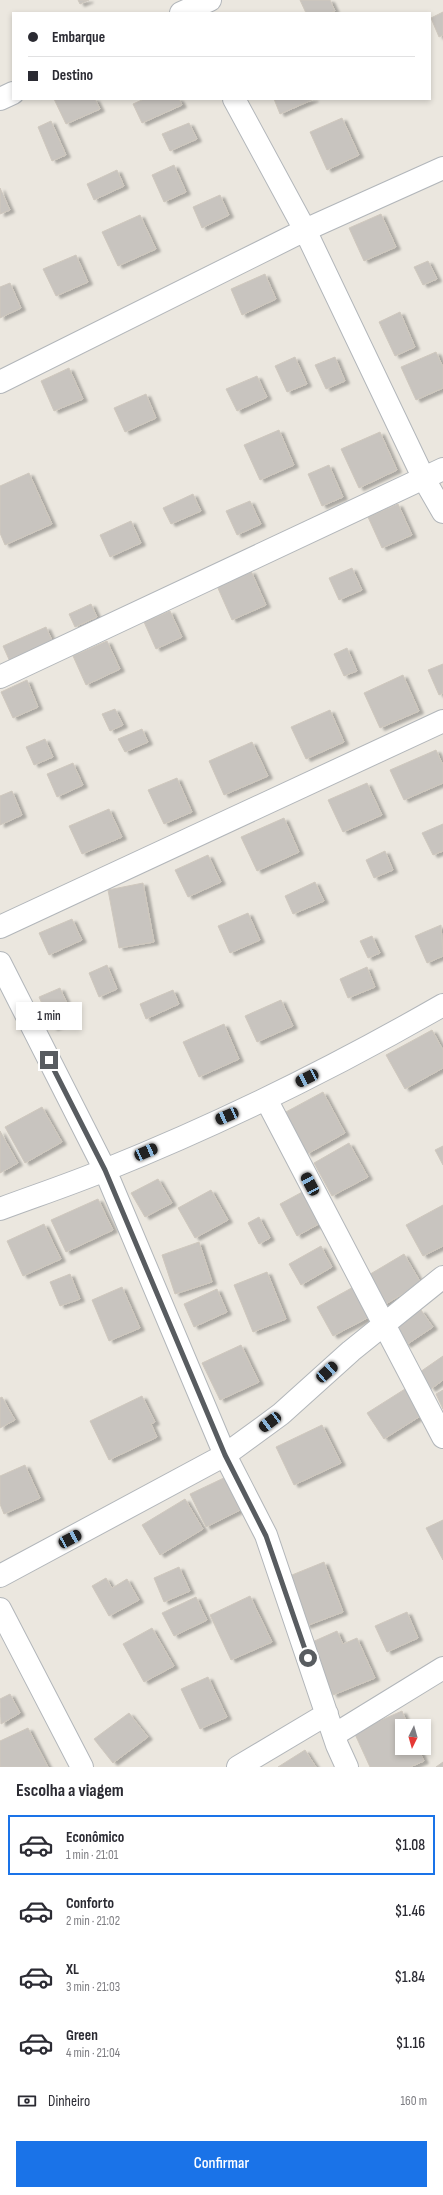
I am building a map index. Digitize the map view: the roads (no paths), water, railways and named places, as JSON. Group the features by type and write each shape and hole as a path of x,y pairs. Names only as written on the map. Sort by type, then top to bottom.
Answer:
{"street":[{"path":"184,9 210,0"},
{"path":"0,99 12,93"},
{"path":"235,100 434,474 443,512"},
{"path":"0,382 305,230 443,168"},
{"path":"0,677 434,474"},
{"path":"0,927 443,722"},
{"path":"0,963 105,1170 225,1455 266,1536 334,1735 348,1767"},
{"path":"0,1209 105,1170 266,1099 376,1043 443,1004"},
{"path":"266,1099 443,1437"},
{"path":"0,1576 225,1455 280,1414 384,1325 443,1277"},
{"path":"0,1609 82,1767"},
{"path":"334,1735 443,1668"},
{"path":"238,1767 327,1714"}]}
